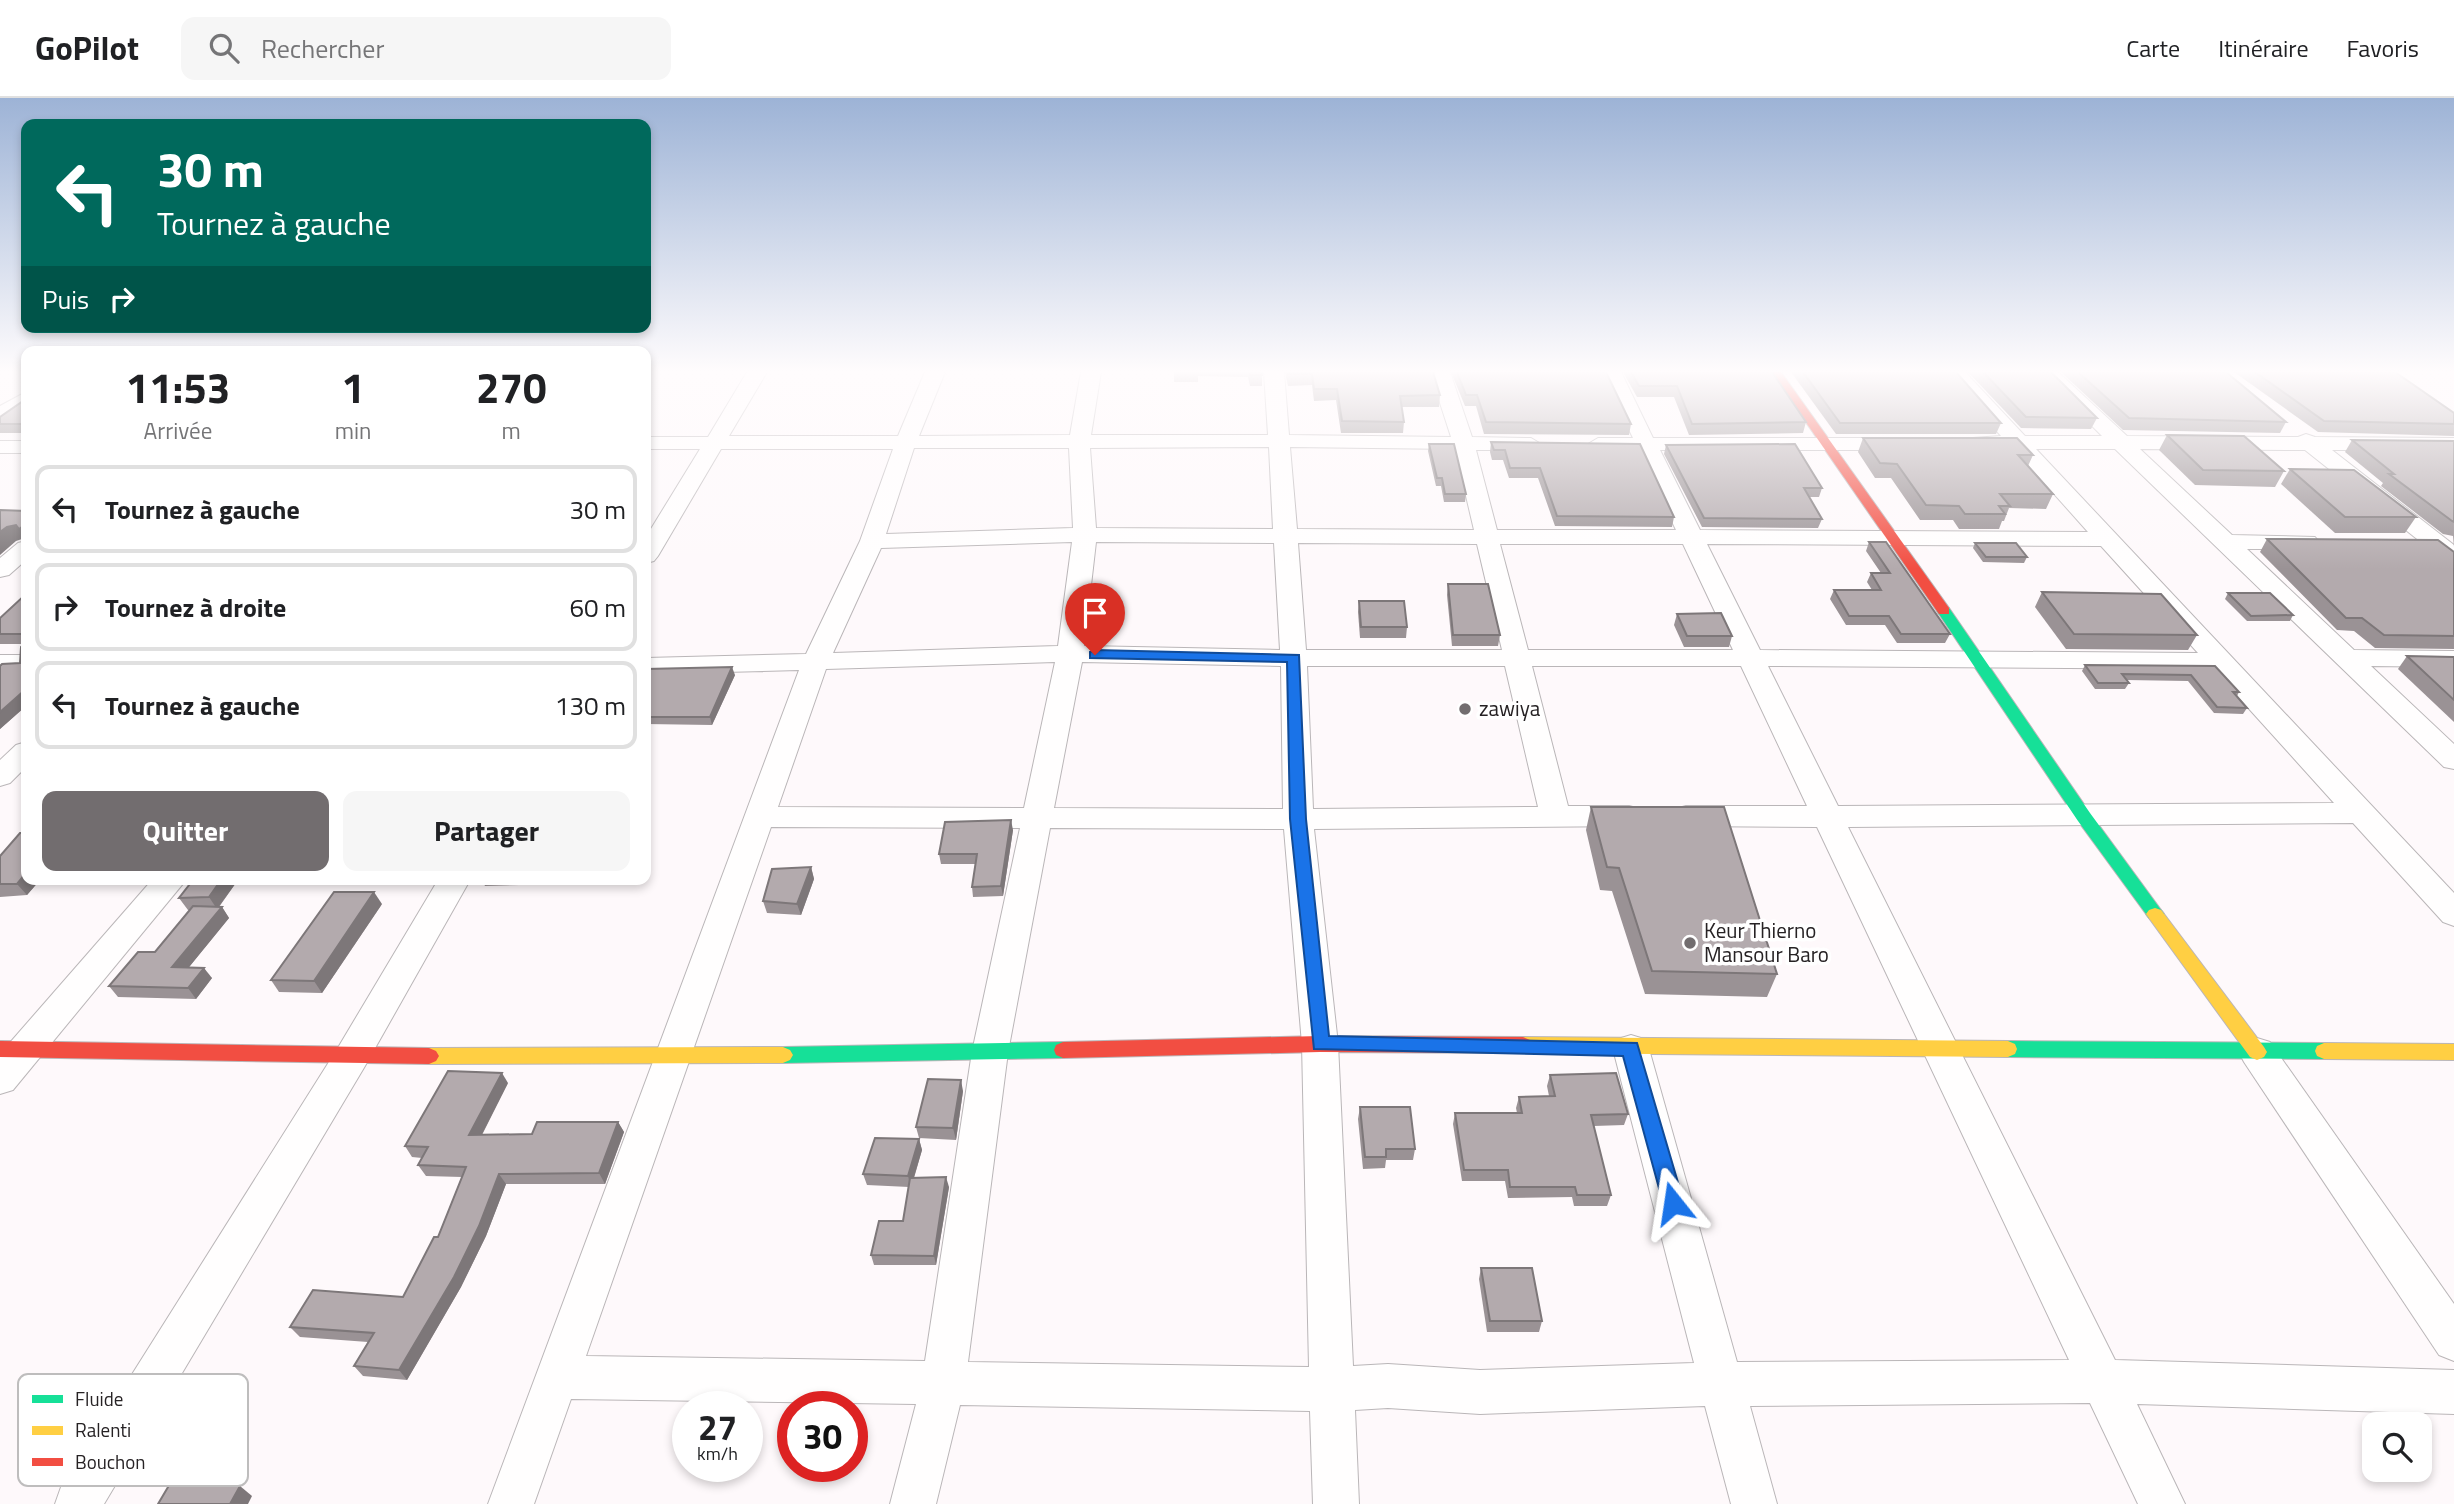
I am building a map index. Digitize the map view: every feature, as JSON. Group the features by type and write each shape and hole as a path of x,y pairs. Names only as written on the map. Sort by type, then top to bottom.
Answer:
{"main road":[{"path":"1822,438 1896,540 2084,817 2257,1052"},
{"path":"12,1049 352,1056 672,1056 1320,1044 1631,1049 2454,1052"}],"street":[{"path":"651,548 719,438"},
{"path":"511,1504 815,663 872,541 908,438"},
{"path":"913,1504 943,1385 990,1052 1070,654 1084,535 1080,438"},
{"path":"1279,438 1294,658 1298,819 1320,1044 1336,1504"},
{"path":"1462,438 1555,816"},
{"path":"1645,438 2162,1504"},
{"path":"2016,438 2454,914"},
{"path":"2115,438 2454,760"},
{"path":"2302,438 2448,548"},
{"path":"651,443 1079,444 1279,441 1556,444"},
{"path":"1964,443 2119,441 2312,445 2454,444"},
{"path":"1583,444 1828,446 1923,443"},
{"path":"0,447 21,447"},
{"path":"872,541 1084,535 2109,539"},
{"path":"2225,542 2330,542"},
{"path":"2396,543 2448,548"},
{"path":"0,570 21,552"},
{"path":"651,666 1070,654 1294,658 1977,658 2220,661"},
{"path":"2347,658 2454,659"},
{"path":"0,663 21,663"},
{"path":"0,776 21,756"},
{"path":"761,817 1298,819 1555,816 2084,817 2359,813"},
{"path":"0,1079 12,1049 165,885"},
{"path":"158,1374 352,1056 451,885"},
{"path":"1631,1049 1754,1504"},
{"path":"2257,1052 2454,1340"},
{"path":"555,1377 943,1385 1333,1389 1388,1386 1480,1392 1723,1384 2102,1381 2454,1392"},
{"path":"78,1504 89,1486"}],"building":[{"path":"1863,438 2017,438 2033,455 2018,455 2053,494 2000,494 2010,506 1999,506 2005,514 1965,514 1959,506 1926,505 1897,464 1880,463"},
{"path":"2170,438 2246,438 2284,471 2203,470"},
{"path":"2352,440 2454,441 2454,522 2389,474 2394,474"},
{"path":"1491,442 1640,444 1674,517 1557,516 1540,468 1510,468 1505,450 1494,450"},
{"path":"1429,444 1454,444 1466,494 1445,494 1442,478 1437,478"},
{"path":"1795,444 1822,488 1804,488 1822,519 1704,518 1666,445"},
{"path":"2290,469 2354,470 2416,517 2345,517"},
{"path":"0,510 21,511 21,528 19,529 16,525 0,532"},
{"path":"2267,539 2438,540 2454,552 2454,636 2384,635 2362,618 2346,618"},
{"path":"1869,542 1886,542 1950,634 1901,634 1889,616 1849,616 1834,590 1881,590 1871,573 1890,573"},
{"path":"1975,543 2016,543 2027,557 1986,557"},
{"path":"1448,584 1488,584 1500,635 1453,635"},
{"path":"2042,592 2161,594 2197,635 2074,634"},
{"path":"2228,593 2270,593 2293,615 2251,616"},
{"path":"21,599 21,634 0,634 0,618"},
{"path":"1359,601 1404,601 1407,627 1361,627"},
{"path":"1721,613 1732,636 1687,636 1677,614"},
{"path":"21,647 21,693 0,712 0,666 20,663"},
{"path":"2407,656 2454,657 2454,700"},
{"path":"2085,665 2215,666 2239,692 2233,692 2247,708 2217,707 2191,675 2122,674 2129,683 2098,683"},
{"path":"732,667 710,717 651,717 651,669"},
{"name":"Keur Thierno Mansour Baro","path":"1591,807 1724,807 1777,974 1652,971 1619,868 1607,867"},
{"path":"1011,820 1001,886 972,887 977,854 939,854 945,822"},
{"path":"21,833 21,879 17,884 0,884 0,856"},
{"path":"811,867 797,904 763,901 772,869"},
{"path":"189,885 217,885 209,897 179,898"},
{"path":"334,892 374,892 314,981 271,980"},
{"path":"193,906 222,907 172,967 204,968 188,988 109,986 138,952 155,952"},
{"path":"448,1071 502,1073 469,1135 532,1134 537,1122 618,1122 599,1173 499,1174 479,1226 454,1277 399,1370 354,1366 374,1333 290,1327 313,1290 403,1297 434,1237 438,1237 466,1167 418,1165 428,1147 405,1146"},
{"path":"1616,1073 1628,1114 1591,1115 1611,1195 1577,1195 1575,1187 1510,1187 1508,1170 1464,1170 1455,1113 1522,1113 1519,1097 1555,1096 1550,1075"},
{"path":"928,1079 961,1080 953,1128 916,1127"},
{"path":"1360,1107 1410,1107 1415,1149 1386,1149 1386,1157 1365,1157"},
{"path":"875,1138 919,1139 908,1176 863,1174"},
{"path":"946,1177 934,1256 871,1255 879,1221 903,1221 910,1178"},
{"path":"1481,1268 1532,1268 1542,1321 1490,1321"},
{"path":"169,1486 240,1486 230,1504 158,1504"}],"traffic: fast":[{"path":"1944,611 2084,817 2155,914"},
{"path":"2008,1049 2324,1051"},
{"path":"783,1055 1063,1050"}],"traffic: slow":[{"path":"2155,914 2257,1052"},
{"path":"1523,1045 2008,1049"},
{"path":"2324,1051 2454,1052"},
{"path":"429,1056 783,1055"}],"traffic: jam":[{"path":"1822,438 1944,611"},
{"path":"1063,1050 1320,1044 1523,1045"},
{"path":"0,1049 429,1056"}],"place":[{"name":"zawiya","path":"1465,709"},
{"name":"Keur Thierno Mansour Baro","path":"1690,943"}],"route":[{"path":"1095,655 1294,658 1298,819 1320,1044 1631,1049 1673,1203"}]}
